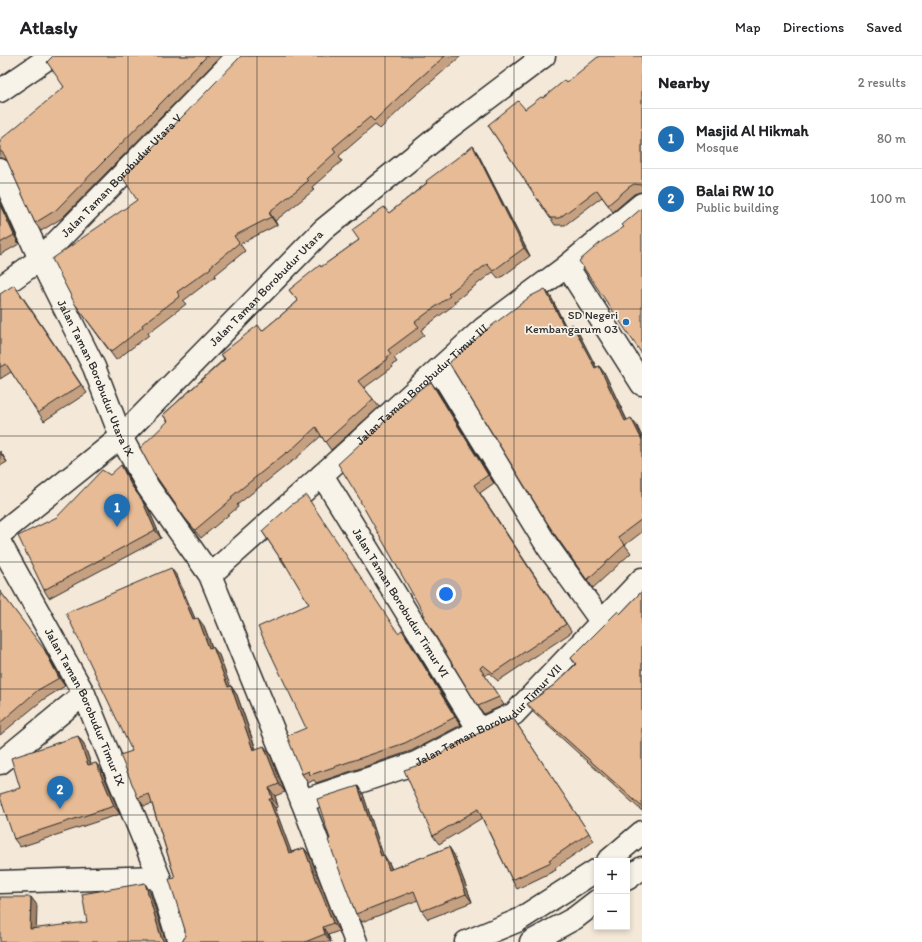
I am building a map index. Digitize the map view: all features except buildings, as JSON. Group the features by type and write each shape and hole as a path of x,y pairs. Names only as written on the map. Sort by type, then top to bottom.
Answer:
{"street":[{"path":"0,91 51,56"},
{"name":"Jalan Taman Borobudur Utara V","path":"0,288 40,259 238,56"},
{"name":"Jalan Taman Borobudur Utara","path":"0,534 121,437 323,230 450,127 544,56"},
{"name":"Jalan Taman Borobudur Utara IX","path":"0,170 40,259 94,367 121,437 148,487 210,575 302,800 356,942"},
{"name":"Jalan Taman Borobudur Timur III","path":"210,575 484,328 639,213"},
{"path":"567,266 642,384"},
{"path":"439,369 548,547 601,621"},
{"name":"Jalan Taman Borobudur Timur VI","path":"322,475 479,730"},
{"name":"Jalan Taman Borobudur Timur IX","path":"0,543 84,694 159,877 179,942"},
{"name":"Jalan Taman Borobudur Timur VII","path":"302,800 416,763 479,730 514,714 642,579"},
{"path":"0,763 84,694"},
{"path":"612,858 642,832"},
{"path":"630,877 642,868"},
{"path":"466,942 517,921 594,872"},
{"path":"0,882 159,877"},
{"path":"531,942 575,918 594,903"}],"place":[{"name":"SD Negeri Kembangarum 03","path":"626,322"},
{"name":"Masjid Al Hikmah","path":"117,527"},
{"name":"Balai RW 10","path":"60,809"}]}
